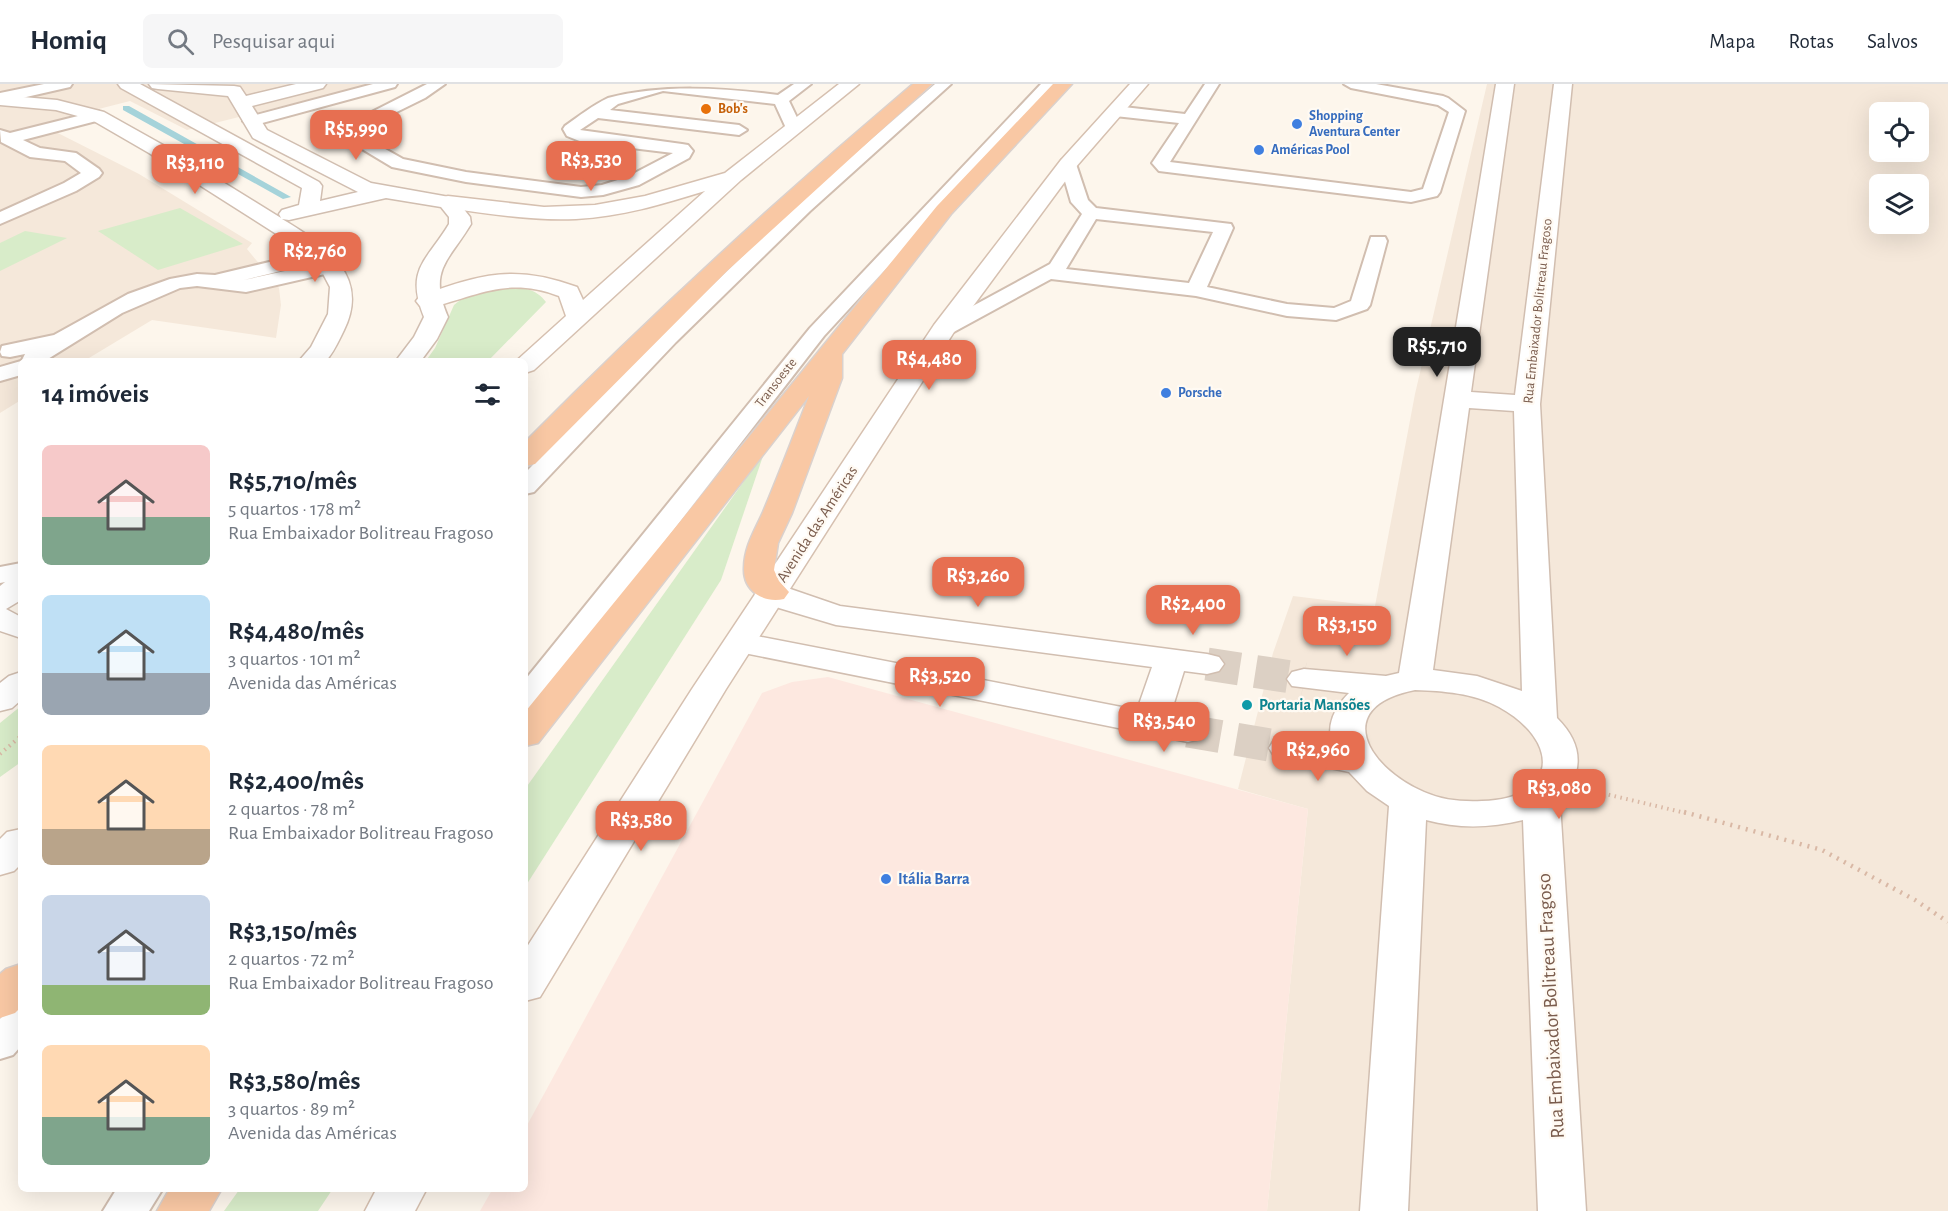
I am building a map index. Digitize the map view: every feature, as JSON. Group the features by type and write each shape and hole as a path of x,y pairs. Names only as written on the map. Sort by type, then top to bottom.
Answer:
{"highway":[{"path":"528,455 574,407 770,220 923,84"},
{"path":"528,731 944,210 1063,84"},
{"path":"773,592 765,585 759,570 763,543 777,513 829,378 831,350"},
{"path":"528,430 574,407"},
{"path":"0,1001 18,983"},
{"path":"181,1211 195,1192"}],"street":[{"path":"127,84 312,186 309,208"},
{"path":"158,84 234,91 255,127 366,188 384,192 544,213 577,213 666,196 734,176"},
{"path":"241,103 317,84"},
{"path":"528,362 577,315 734,176 850,84"},
{"path":"1400,683 1456,399 1505,84"},
{"name":"Rua Embaixador Bolitreau Fragoso","path":"1540,718 1527,405 1563,84"},
{"name":"Avenida das Américas","path":"528,980 709,689 943,330 1068,164 1126,98"},
{"path":"0,99 57,105 95,115 270,220 325,262 341,287 340,314 322,350 314,358"},
{"path":"270,220 309,208 384,192"},
{"path":"410,358 425,339 436,317 428,301 428,271 460,224 459,217 448,202"},
{"path":"428,301 495,279 519,278 554,285 569,292 577,315"},
{"path":"1456,399 1527,405"},
{"path":"0,601 18,587"},
{"path":"773,592 790,601 836,615 1207,664"},
{"path":"0,617 2,621 18,627"},
{"path":"741,643 1188,730"},
{"path":"1150,723 1171,659"},
{"path":"1304,679 1400,683 1449,680 1482,687 1514,700 1540,718 1556,740 1563,762 1549,792 1514,812 1480,816 1443,812 1408,801 1378,783 1358,762 1348,743 1348,726 1354,709 1366,696 1400,683"},
{"path":"0,700 18,685"},
{"path":"1287,748 1358,762"},
{"name":"Rua Embaixador Bolitreau Fragoso","path":"1549,792 1562,1211"},
{"path":"1384,1211 1408,801"},
{"path":"0,861 18,845"},
{"path":"388,1211 401,1192"}],"lane":[{"path":"0,99 65,84"},
{"path":"255,127 390,84"},
{"path":"438,84 354,127 358,140 398,163 466,177 581,192 603,190 633,181 685,151 573,134 571,129 613,101 665,85 781,100"},
{"path":"592,113 737,137 760,115 804,84"},
{"path":"528,484 669,338 804,207 944,84"},
{"name":"Transoeste","path":"528,696 817,332 1048,84"},
{"path":"1212,84 1160,163 1166,167 1411,196 1431,192 1457,111 1443,101 1351,84"},
{"path":"1126,98 1192,115"},
{"path":"781,100 794,128"},
{"path":"4,137 95,115"},
{"path":"582,137 615,115"},
{"path":"100,136 122,130"},
{"path":"0,219 70,187 93,173 70,158 36,153 4,137"},
{"path":"36,153 77,142"},
{"path":"1068,164 1080,202 1091,213 1224,228 1196,290"},
{"path":"943,330 1057,268 1091,213"},
{"path":"1048,273 1196,290 1287,310 1336,314 1360,304 1378,241"},
{"path":"26,358 143,294 186,282 214,281 325,262"},
{"path":"0,575 18,572"},
{"path":"0,1044 18,1024"},
{"path":"124,1211 139,1192"}],"path":[{"path":"0,754 18,739"},
{"path":"1549,792 1676,810 1822,850 1915,900 1948,922"}],"shaded area":[{"path":"0,84 371,84 187,130 130,101 40,124 139,174 252,243 247,249 279,288 281,305 276,338 152,320 89,358 18,358 18,402 0,413"},
{"path":"1487,84 1948,84 1948,1211 1267,1211 1308,809 1238,789 1273,653 1293,596 1375,606 1415,394"},
{"path":"828,677 1308,809 1267,1211 480,1211 491,1192 528,1192 528,1123 762,693 792,682"}],"green space":[{"path":"180,208 243,244 158,270 98,231"},
{"path":"25,231 67,238 0,271 0,243"},
{"path":"506,286 533,291 546,302 491,358 428,358 435,348 454,305 464,297"},
{"path":"764,453 721,580 528,882 528,785"},
{"path":"18,708 18,764 0,777 0,723"},
{"path":"238,1192 331,1192 318,1211 224,1211"}],"waterway":[{"path":"126,108 286,197"}],"tunnel":[{"path":"1207,664 1304,679"},
{"path":"1188,731 1287,748"}],"place":[{"name":"Bob's","path":"706,109"},
{"name":"Shopping Aventura Center","path":"1297,124"},
{"name":"Américas Pool","path":"1259,150"},
{"name":"Porsche","path":"1166,393"},
{"name":"Portaria Mansões","path":"1247,705"},
{"name":"Itália Barra","path":"886,879"}]}
